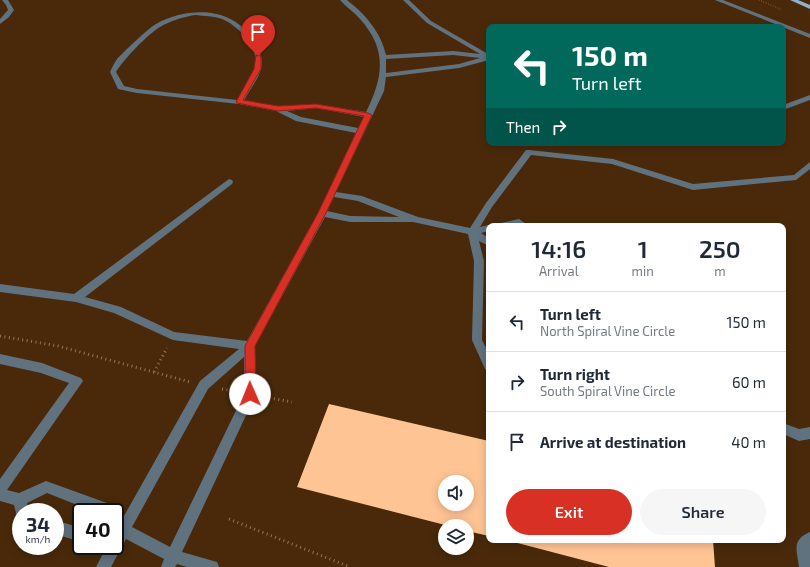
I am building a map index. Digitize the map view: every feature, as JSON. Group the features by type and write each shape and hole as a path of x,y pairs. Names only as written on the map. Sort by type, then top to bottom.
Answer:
{"main road":[{"path":"792,0 810,7"}],"street":[{"path":"0,22 11,10 9,4 4,0"},
{"path":"124,523 204,385 250,346 322,213 380,91 383,75 383,57 375,36 361,16 343,0"},
{"path":"406,0 429,22 486,56"},
{"path":"718,0 779,24"},
{"path":"239,102 258,69 258,56 253,44 244,31 225,18 213,15 195,13 183,15 157,26 119,61 113,72 121,87 137,91 239,102 278,108 316,106 368,115"},
{"path":"786,27 810,36"},
{"path":"383,57 453,53 486,58"},
{"path":"383,75 459,66 486,59"},
{"path":"786,107 810,97"},
{"path":"278,108 299,119 360,131"},
{"path":"486,360 477,340 479,261 472,232 489,205 530,152 613,162 692,187 796,177 810,165"},
{"path":"76,298 229,182"},
{"path":"331,194 359,198 416,220 472,232 486,241"},
{"path":"322,213 350,219 416,220"},
{"path":"472,232 486,229"},
{"path":"0,288 76,298 117,310 173,336 250,346"},
{"path":"170,562 250,394 250,346"},
{"path":"0,359 42,368 77,381 0,490"},
{"path":"786,429 798,435 810,433"},
{"path":"25,503 46,487 90,503"},
{"path":"0,495 15,503"},
{"path":"124,535 170,562 212,567"},
{"path":"806,567 803,544 810,539"},
{"path":"103,567 110,555"}],"path":[{"path":"0,336 58,346 204,385 292,402"},
{"path":"154,372 173,336"},
{"path":"229,519 350,567"}],"building":[{"path":"329,404 486,440 486,535 474,533 474,519 438,519 438,523 297,487"},
{"path":"517,543 713,543 715,567 609,567"}],"route":[{"path":"250,394 250,346 322,213 368,115 316,106 278,108 239,102 258,69 258,56"}]}
